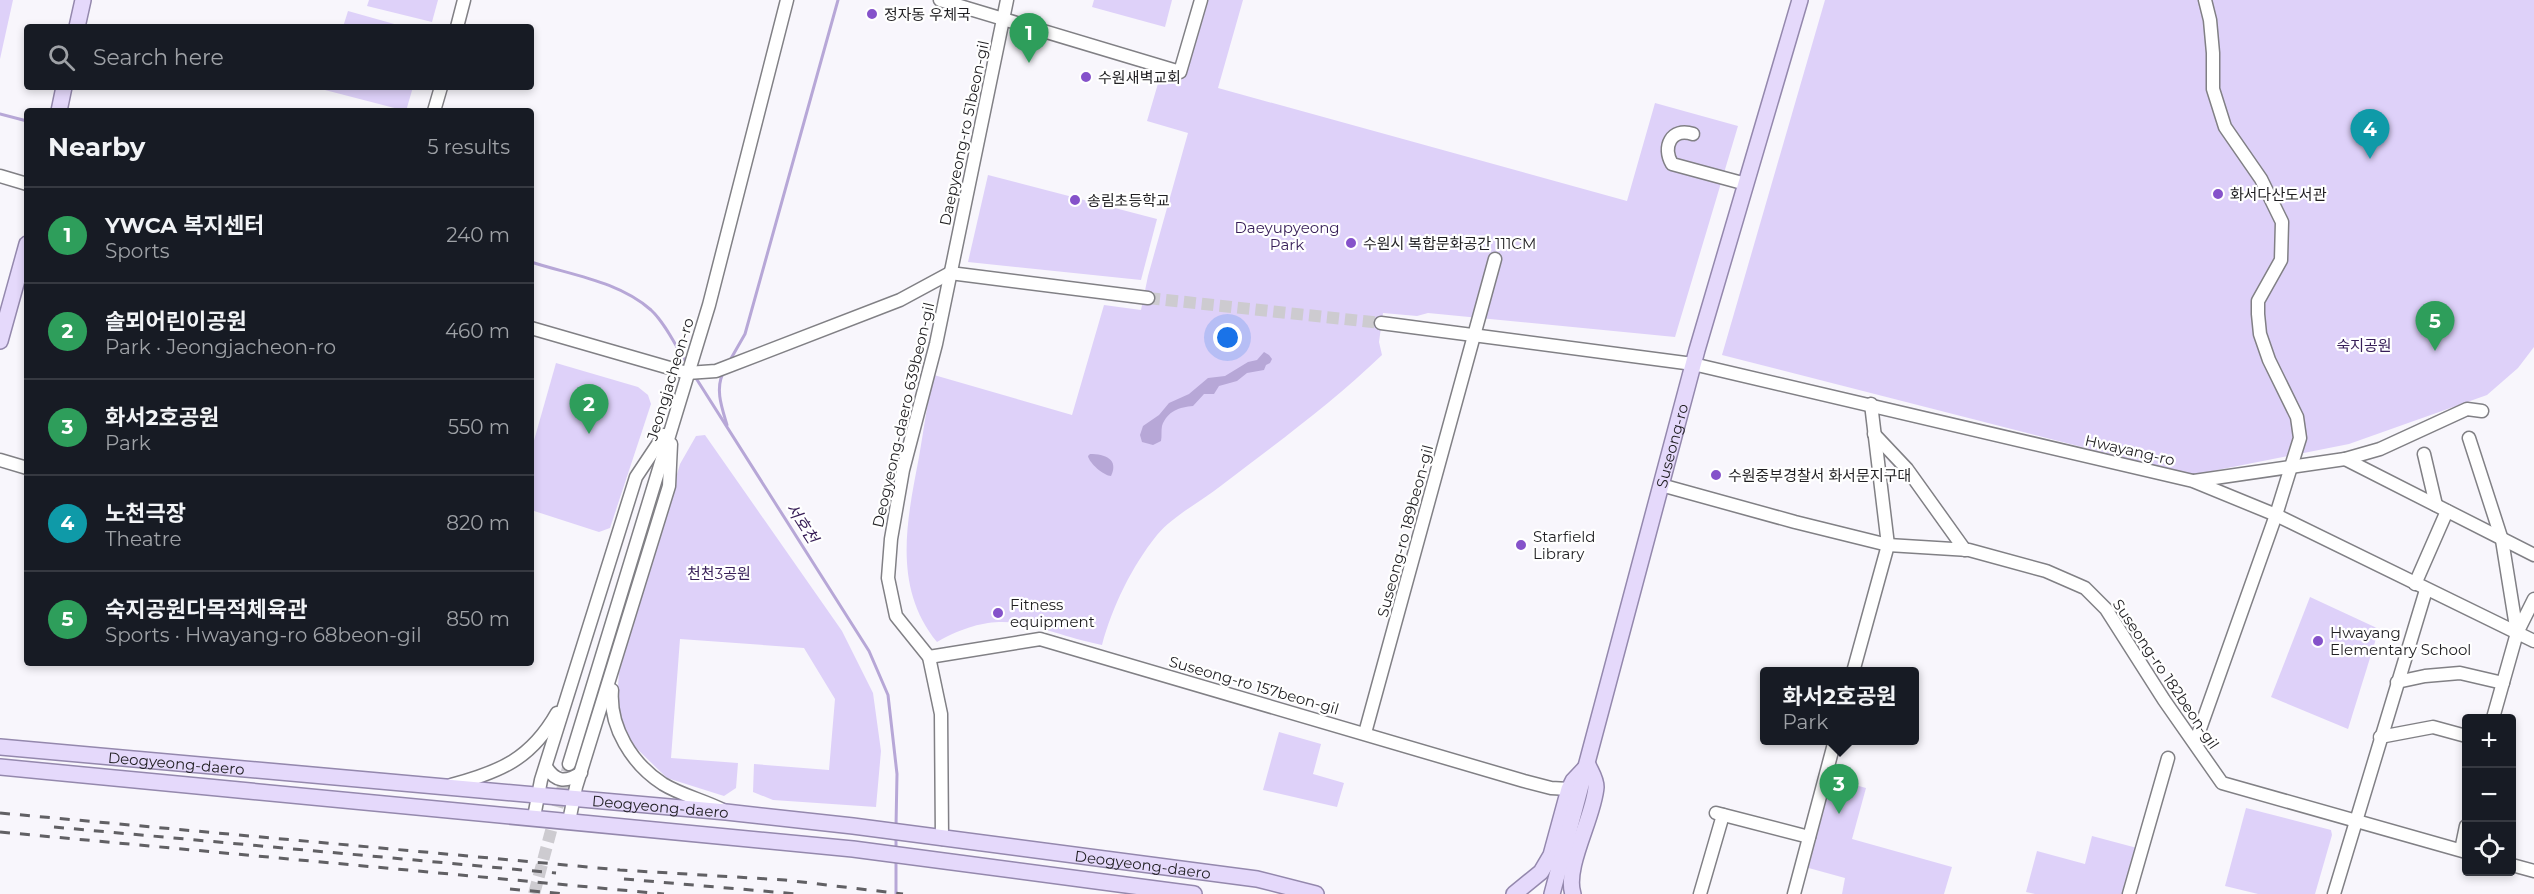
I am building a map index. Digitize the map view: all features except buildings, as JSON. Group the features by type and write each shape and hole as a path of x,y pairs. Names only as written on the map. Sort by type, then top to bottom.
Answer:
{"main road":[{"path":"78,24 83,0"},
{"name":"Suseong-ro","path":"1552,894 1693,364 1800,0"},
{"path":"0,341 24,255"},
{"name":"Deogyeong-daero","path":"0,747 726,812 853,826 1257,879 1316,894"},
{"path":"1514,894 1541,872 1551,855 1569,789 1573,780 1588,765 1596,787 1575,865 1571,886 1573,894"},
{"name":"Deogyeong-daero","path":"0,767 853,849 1194,894"}],"street":[{"path":"457,24 464,0"},
{"name":"Jeongjacheon-ro","path":"569,764 709,305 787,0"},
{"path":"940,0 1180,72 1201,0"},
{"name":"Daepyeong-ro 51beon-gil","path":"950,273 1007,0"},
{"path":"2194,743 2276,515 2300,438 2297,417 2269,360 2260,334 2258,314 2258,301 2281,260 2283,222 2261,179 2225,127 2222,119 2212,89 2212,42 2205,0"},
{"path":"435,108 440,90"},
{"path":"1693,134 1678,133 1672,137 1667,146 1667,157 1672,165 1746,184"},
{"path":"0,176 24,183"},
{"name":"Suseong-ro 189beon-gil","path":"1365,733 1495,259"},
{"path":"534,329 688,372 716,371 743,363 900,300 950,273 1148,298"},
{"name":"Deogyeong-daero 639beon-gil","path":"939,839 941,714 929,657 896,616 888,578 891,539 903,470 936,345 950,273"},
{"path":"1381,323 1693,364"},
{"name":"Hwayang-ro","path":"1693,364 2193,481 2276,515 2534,641"},
{"path":"1855,667 1888,545 1871,404"},
{"path":"2193,481 2345,459 2380,449 2467,410 2482,411"},
{"path":"569,821 581,773 669,486 672,424"},
{"path":"534,817 546,767 636,477 672,424"},
{"path":"1874,434 1907,469 1965,550"},
{"path":"2469,438 2502,540 2517,633"},
{"path":"2424,454 2436,505"},
{"path":"2345,459 2534,555"},
{"path":"0,460 24,467"},
{"name":"Suseong-ro 182beon-gil","path":"1662,485 1888,545 1965,550 2046,571 2085,588 2106,609 2222,783 2462,850"},
{"path":"2334,894 2397,682 2420,587 2448,511"},
{"path":"2494,714 2517,633 2534,599"},
{"name":"Suseong-ro 157beon-gil","path":"929,657 1040,639 1542,786 1569,789"},
{"path":"613,671 611,702 615,720 621,738 640,765 663,784 726,812"},
{"path":"2397,682 2425,676 2460,673 2503,683"},
{"path":"441,788 489,775 515,760 534,745 550,726 570,691"},
{"path":"2380,737 2433,728 2462,735"},
{"path":"1794,894 1834,745"},
{"path":"2129,894 2168,758"},
{"path":"546,767 553,777 560,781 571,779 581,773"},
{"path":"1700,894 1719,814 1809,837"},
{"path":"2516,866 2534,871"}],"green space":[{"path":"0,0 13,0 0,59"},
{"path":"369,0 438,0 432,22 367,6"},
{"path":"1094,0 1172,0 1165,27 1092,7"},
{"name":"Daeyupyeong Park","path":"1205,0 1243,0 1218,88 1627,201 1655,103 1738,126 1675,337 1428,313 1417,316 1383,313 1379,342 1382,355 1304,422 1180,515 1157,535 1139,560 1124,587 1111,616 1102,645 1038,628 1002,622 961,630 937,642 923,621 914,599 908,576 907,552 910,505 934,375 1072,415 1104,305 1141,310 1148,276 1188,133 1147,121 1162,70 1182,75"},
{"name":"숙지공원","path":"1825,0 2534,0 2534,347 2518,368 2487,395 2349,444 2192,475 1722,355"},
{"path":"348,11 394,24 344,24"},
{"path":"325,90 412,90 407,108 394,108"},
{"path":"988,175 1157,219 1141,280 968,262"},
{"path":"556,363 638,387 648,395 651,404 610,528 599,532 534,511 534,440"},
{"name":"천천3공원","path":"705,435 842,631 873,693 881,751 876,807 773,800 753,792 754,764 829,770 835,699 804,648 680,639 671,758 738,763 736,788 724,796 667,778 628,740 617,701 619,672 680,464 696,436"},
{"path":"2310,597 2379,629 2348,729 2271,697"},
{"path":"1279,732 1321,744 1313,774 1344,783 1337,807 1263,790"},
{"path":"1830,778 1866,788 1852,839 1952,867 1944,894 1842,894 1845,878 1805,867"},
{"path":"2246,808 2331,830 2332,835 2315,894 2258,894 2225,886"},
{"path":"2092,836 2137,848 2125,894 2035,894 2026,892 2037,851 2085,864"}],"shaded area":[{"path":"1264,352 1272,359 1264,370 1247,373 1237,381 1219,386 1214,394 1204,394 1193,406 1175,411 1164,421 1161,441 1153,445 1142,442 1140,435 1143,426 1159,415 1169,403 1189,394 1208,378 1225,376 1248,362 1257,360"},
{"path":"1090,454 1105,456 1112,462 1111,476 1094,465 1089,459"}],"waterway":[{"path":"729,362 745,334 838,0"},
{"name":"서호천","path":"0,114 24,120"},
{"name":"서호천","path":"534,263 609,285 638,300 661,322 687,364"},
{"path":"723,373 719,392 727,425"},
{"name":"서호천","path":"694,375 869,651 888,695 897,774 896,826"},
{"name":"서호천","path":"896,836 896,850"},
{"name":"서호천","path":"896,860 896,894"}],"tunnel":[{"path":"1148,298 1381,323"},
{"path":"534,894 569,764"}],"railway":[{"path":"0,813 620,870 785,880 903,894"},
{"path":"54,827 556,873"},
{"path":"0,832 664,894"},
{"path":"624,879 797,894"},
{"path":"510,889 566,894"}],"place":[{"name":"정자동 우체국","path":"872,14"},
{"name":"YWCA 복지센터","path":"1029,63"},
{"name":"수원새벽교회","path":"1086,77"},
{"name":"노천극장","path":"2370,159"},
{"name":"화서다산도서관","path":"2218,194"},
{"name":"송림초등학교","path":"1075,200"},
{"name":"수원시 복합문화공간 111CM","path":"1351,243"},
{"name":"숙지공원다목적체육관","path":"2435,351"},
{"name":"솔뫼어린이공원","path":"589,434"},
{"name":"수원중부경찰서 화서문지구대","path":"1716,475"},
{"name":"Starfield Library","path":"1521,545"},
{"name":"Fitness equipment","path":"998,613"},
{"name":"Hwayang Elementary School","path":"2318,641"},
{"name":"화서2호공원","path":"1839,814"}]}
